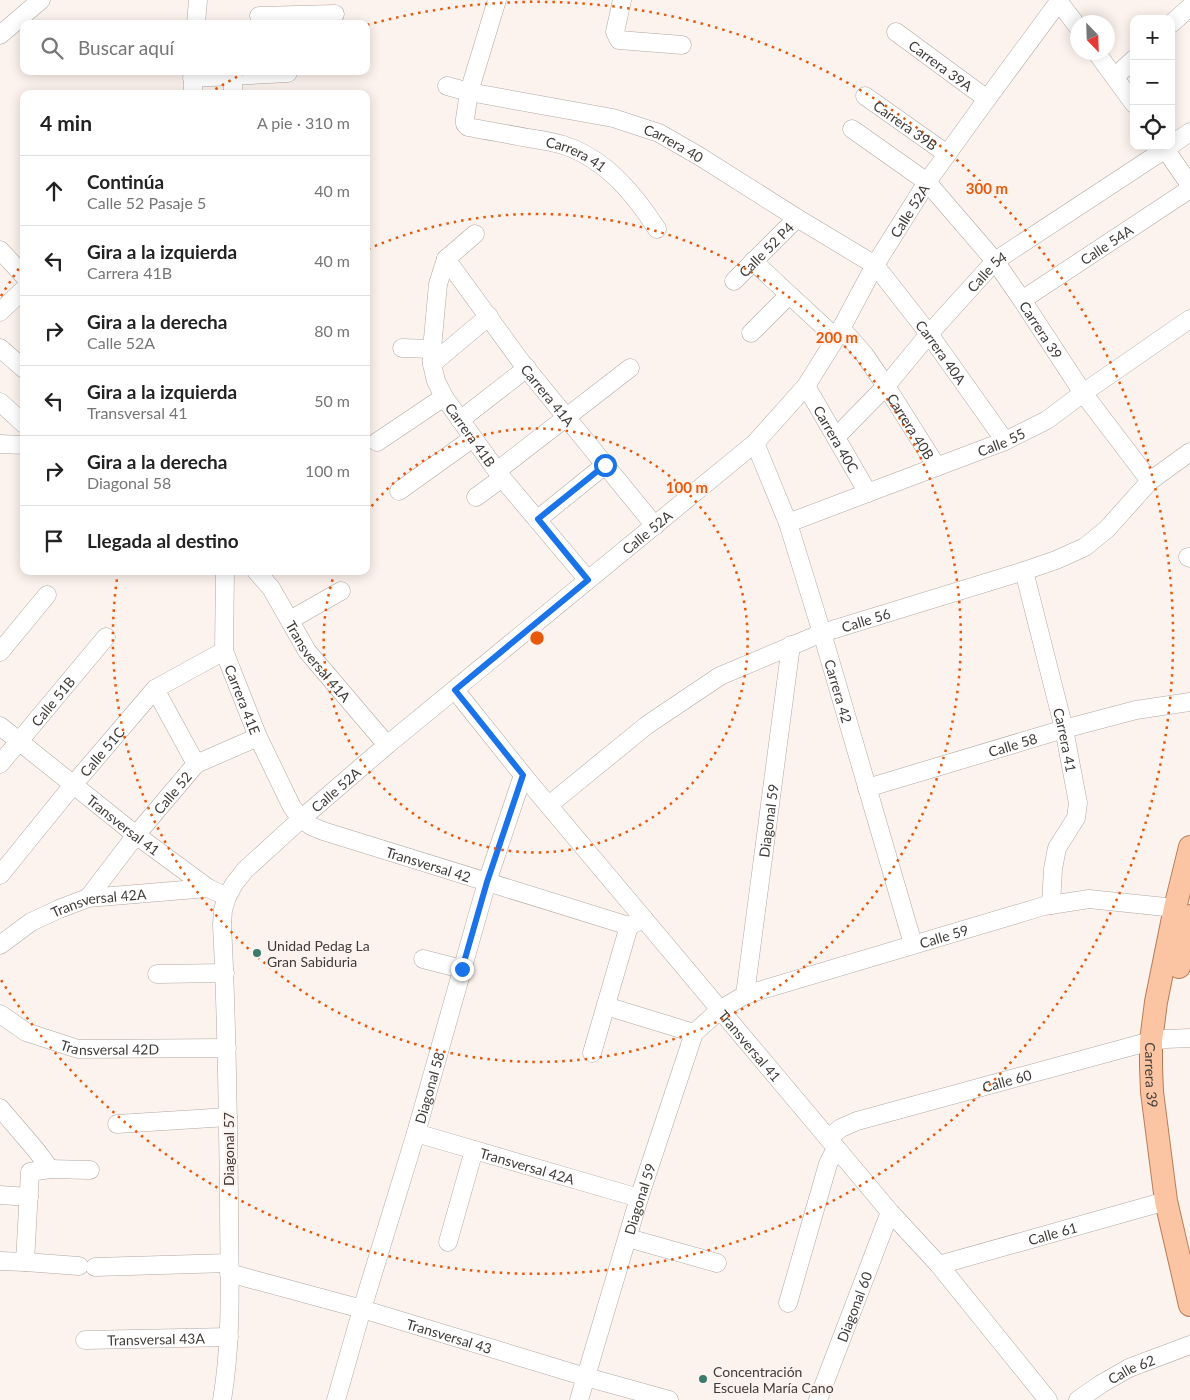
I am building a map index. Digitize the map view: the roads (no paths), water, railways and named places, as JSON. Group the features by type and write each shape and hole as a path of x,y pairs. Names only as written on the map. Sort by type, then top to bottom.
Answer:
{"main road":[{"name":"Carrera 39","path":"1190,847 1182,912 1182,948 1159,1040 1150,1066 1166,1202 1190,1305"},
{"name":"Carrera 39","path":"1159,1040 1165,1066 1166,1091 1180,1198 1190,1247"}],"street":[{"path":"0,35 41,0"},
{"path":"196,20 198,0"},
{"path":"468,92 497,0"},
{"path":"622,0 615,32 619,40 682,45"},
{"path":"1060,1 1070,15"},
{"name":"Calle 52A","path":"227,897 245,870 301,819 755,443 806,386 838,333 875,265 927,182 1060,1"},
{"path":"1175,20 1190,7"},
{"path":"259,13 336,14"},
{"name":"Carrera 39A","path":"896,32 987,99"},
{"path":"1102,60 1130,98"},
{"path":"1115,77 1133,60"},
{"path":"192,81 241,75"},
{"path":"233,76 234,90"},
{"name":"Carrera 40","path":"447,86 468,92 613,118 659,133 875,265"},
{"name":"Carrera 41","path":"468,92 465,119 465,124 468,127 554,143 570,148 595,161 624,184 646,210 657,229"},
{"name":"Carrera 39B","path":"865,96 947,154"},
{"path":"852,129 927,182"},
{"name":"Calle 54","path":"1175,142 1190,132"},
{"name":"Calle 54","path":"836,437 886,386 929,334 995,261 1163,150"},
{"path":"1170,150 1190,185"},
{"name":"Carrera 39","path":"927,182 995,261 1083,393 1150,481"},
{"name":"Calle 54A","path":"1022,300 1190,189"},
{"name":"Calle 52 P4","path":"734,281 797,218"},
{"path":"446,259 475,234"},
{"path":"0,250 20,272"},
{"name":"Carrera 41A","path":"446,259 527,368 655,526"},
{"name":"Carrera 41B","path":"446,259 438,284 432,356 436,381 444,397 472,438 588,580"},
{"path":"753,262 790,295 838,333"},
{"name":"Carrera 40A","path":"875,265 929,334 1006,441"},
{"path":"0,312 20,293"},
{"path":"751,333 790,295"},
{"path":"402,348 432,356 489,316"},
{"name":"Calle 55","path":"788,523 1006,441 1047,420 1190,319"},
{"name":"Carrera 40B","path":"838,333 864,354 937,467"},
{"path":"0,348 20,366"},
{"path":"460,420 527,368"},
{"path":"476,497 566,417 630,368"},
{"name":"Carrera 40C","path":"806,386 868,493"},
{"path":"377,442 444,397"},
{"path":"0,402 20,420"},
{"path":"399,491 472,438"},
{"name":"Carrera 42","path":"755,443 788,523 913,944"},
{"path":"0,444 20,446"},
{"name":"Calle 56","path":"549,805 647,725 720,676 822,633 1024,572 1085,547 1107,529 1150,481 1190,452"},
{"path":"538,519 605,465"},
{"name":"Carrera 41","path":"1024,572 1064,729 1078,803 1076,818 1057,848 1053,869 1051,905"},
{"name":"Carrera 41E","path":"224,575 224,651 258,737 292,806 301,819"},
{"name":"Transversal 41A","path":"260,575 271,588 307,651 387,746"},
{"path":"290,620 341,591"},
{"path":"0,652 47,595"},
{"name":"Calle 51B","path":"0,764 106,637"},
{"name":"Diagonal 59","path":"745,995 791,645"},
{"name":"Calle 51C","path":"0,876 155,689 224,651"},
{"path":"155,689 196,764"},
{"name":"Transversal 41","path":"455,690 549,805 637,922 721,1009 890,1212 939,1265 1048,1400"},
{"name":"Calle 58","path":"867,788 1064,729 1136,710 1190,702"},
{"name":"Transversal 41","path":"0,726 73,786 136,834 208,888 227,897"},
{"name":"Calle 52","path":"88,898 136,834 196,764 258,737"},
{"name":"Diagonal 58","path":"336,1400 416,1133 487,882 523,775"},
{"name":"Transversal 42","path":"301,819 322,831 487,882 637,922"},
{"name":"Transversal 42A","path":"0,945 31,922 58,908 88,898 208,888"},
{"name":"Diagonal 57","path":"222,1400 229,1337 228,1048 222,925 223,910 227,897"},
{"name":"Calle 59","path":"721,1009 745,995 913,944 1051,905 1089,899 1182,912"},
{"path":"592,1053 606,1006 637,922"},
{"path":"423,959 462,969"},
{"path":"156,974 225,972"},
{"path":"606,1006 694,1033 721,1009"},
{"name":"Transversal 42D","path":"0,1014 26,1032 78,1049 228,1048"},
{"name":"Diagonal 59","path":"579,1400 640,1198 694,1033"},
{"name":"Calle 60","path":"832,1143 841,1128 857,1121 1159,1040 1190,1038"},
{"path":"0,1108 50,1169"},
{"path":"117,1124 228,1118"},
{"name":"Transversal 42A","path":"416,1133 640,1198"},
{"path":"788,1304 828,1164 832,1143"},
{"path":"448,1242 474,1150"},
{"path":"25,1262 30,1172 50,1169 90,1170"},
{"path":"0,1195 29,1197"},
{"name":"Calle 61","path":"939,1265 1166,1202"},
{"name":"Diagonal 60","path":"818,1400 890,1212"},
{"path":"628,1238 717,1263"},
{"name":"Transversal 43","path":"0,1262 87,1267 229,1268 669,1400"},
{"name":"Transversal 43A","path":"85,1340 229,1337"},
{"name":"Calle 62","path":"1078,1400 1129,1368 1190,1345"}],"place":[{"name":"Unidad Pedag La Gran Sabiduria","path":"257,953"},
{"name":"Concentración Escuela María Cano","path":"703,1379"}]}
